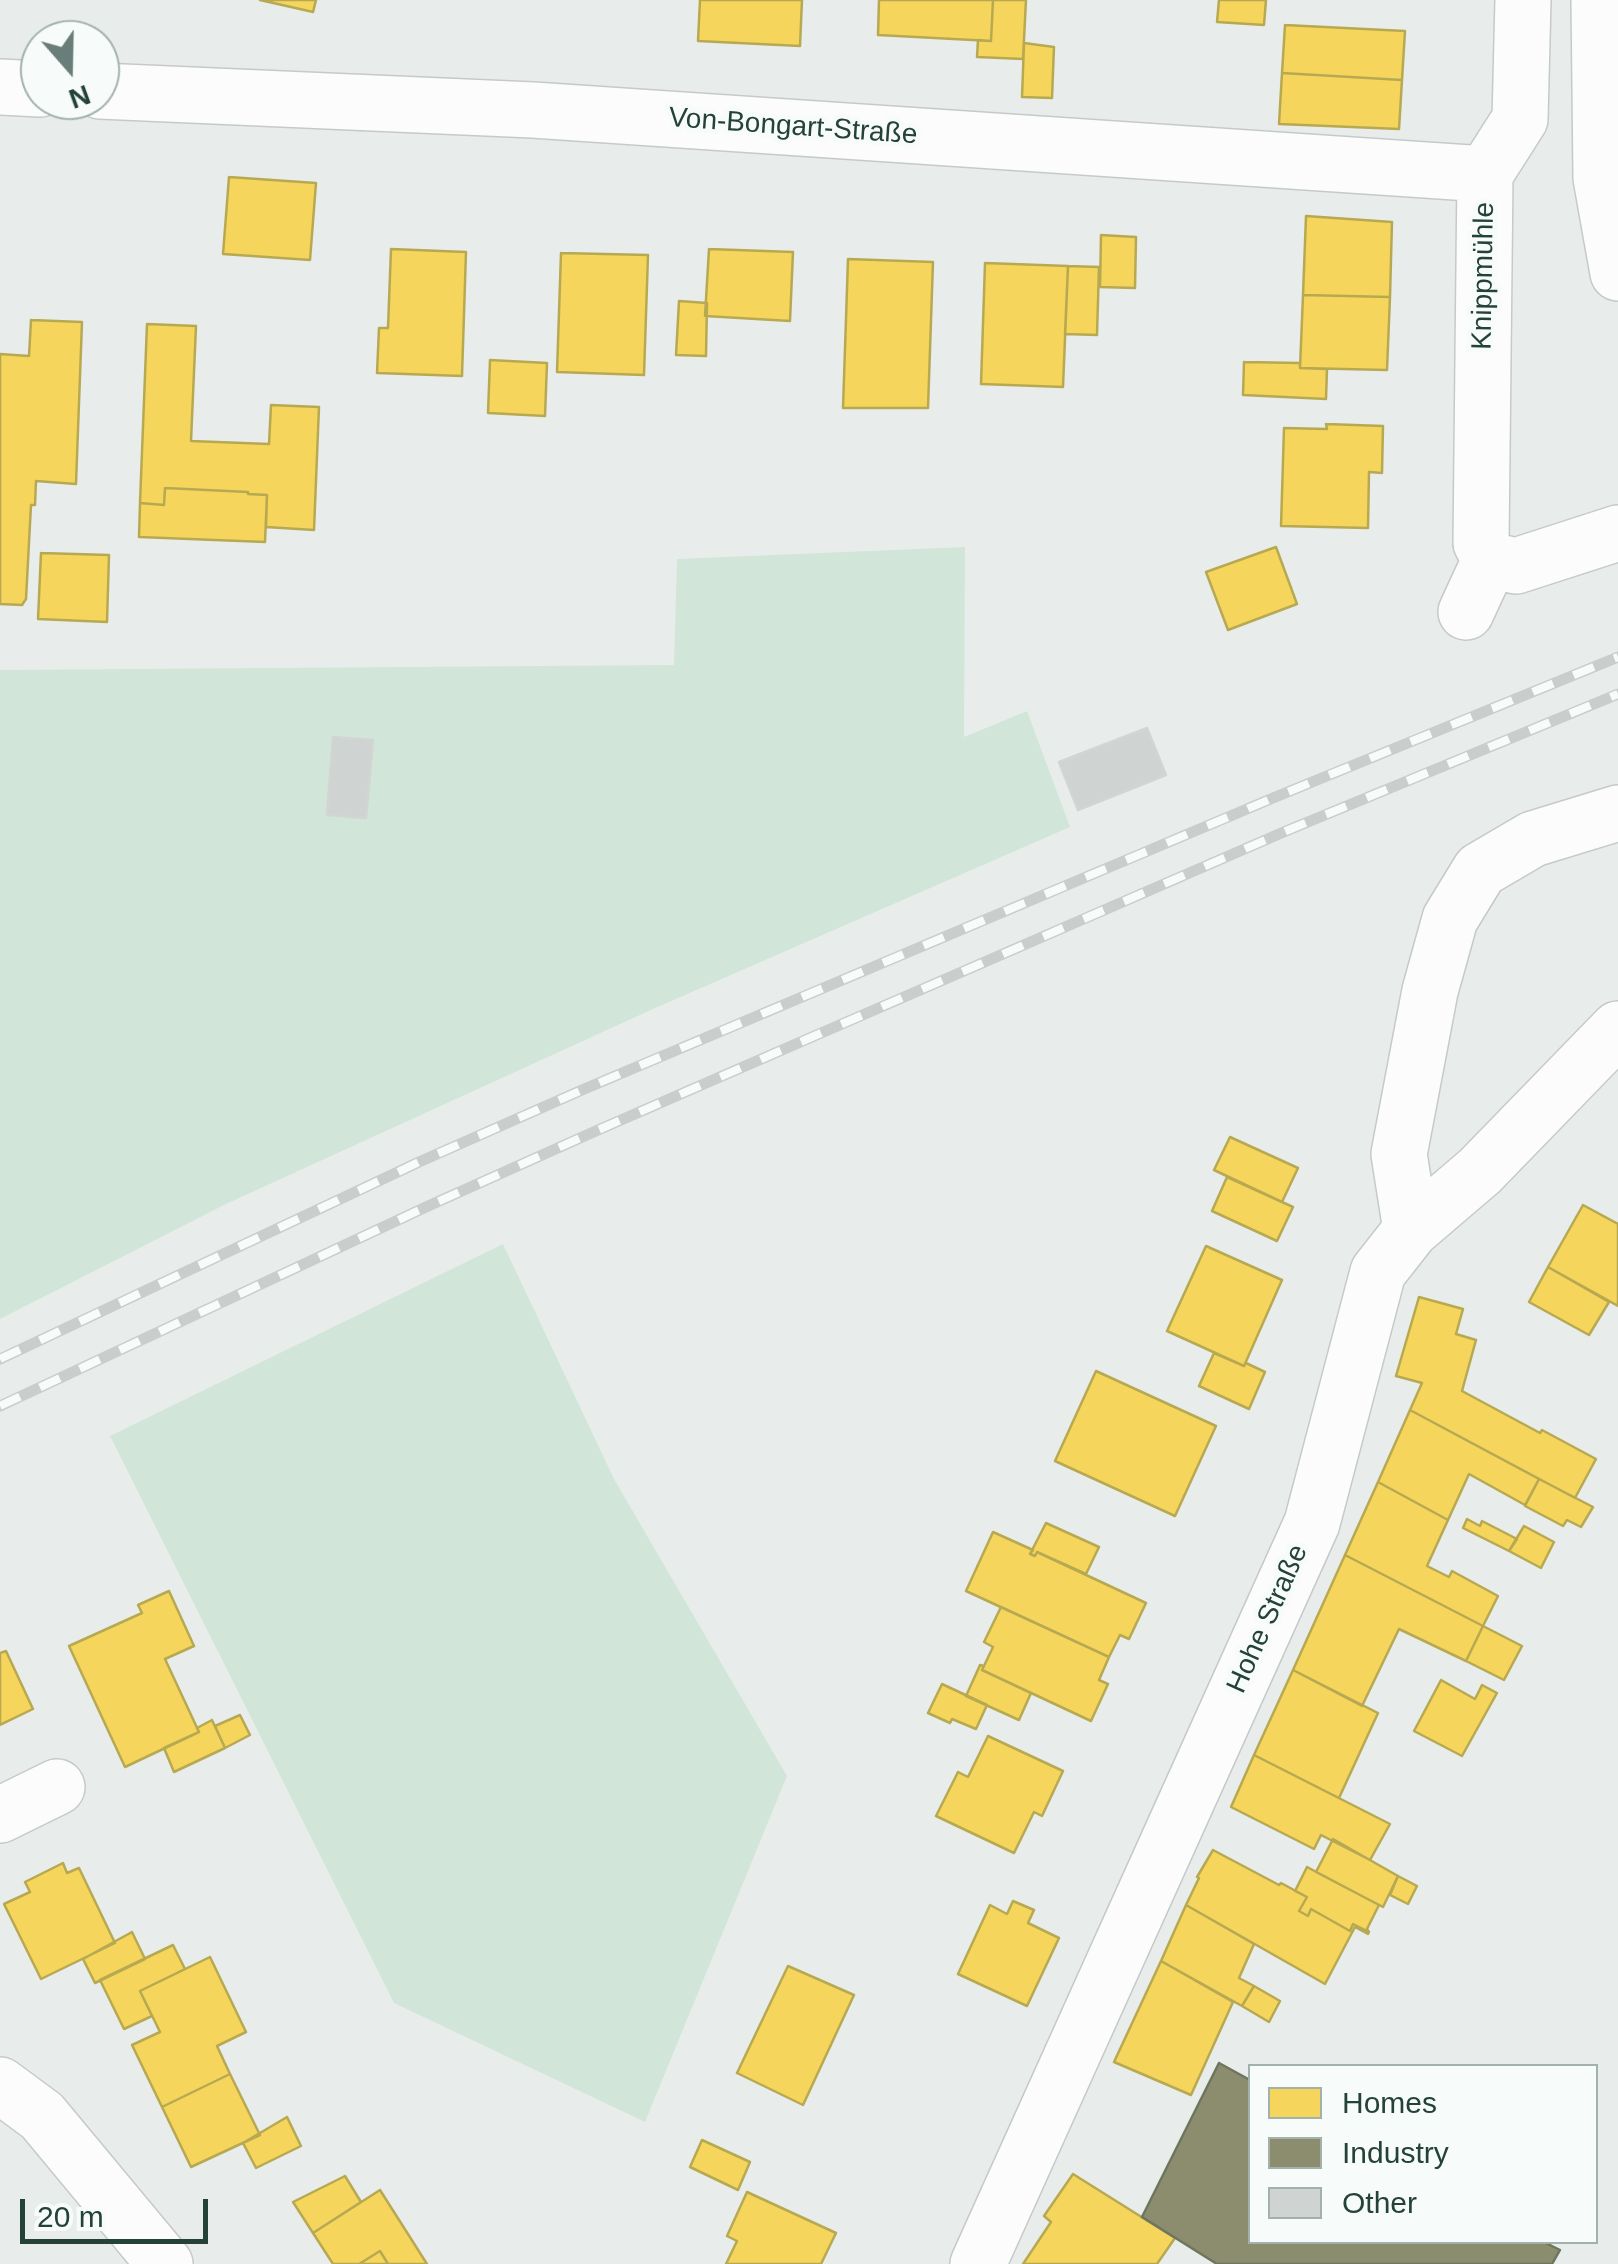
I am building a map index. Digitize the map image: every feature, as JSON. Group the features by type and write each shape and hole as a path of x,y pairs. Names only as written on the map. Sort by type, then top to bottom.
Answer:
{"street":[{"name":"Knippmühle","path":"1490,560 1481,543 1485,174 1520,119 1523,0"},
{"path":"1599,0 1601,178 1618,274"},
{"name":"Von-Bongart-Straße","path":"120,92 534,110 1485,174"},
{"path":"1466,612 1490,560 1516,566 1618,533"},
{"path":"1411,1230 1399,1154 1430,991 1450,920 1480,870 1533,840 1618,813"},
{"name":"Hohe Straße","path":"978,2264 1312,1523 1378,1272 1411,1230 1480,1170 1618,1029"},
{"path":"0,1815 57,1787"},
{"path":"0,2085 42,2116 165,2264"}],"green space":[{"path":"965,547 964,737 1027,711 1070,827 653,1009 226,1204 0,1319 0,670 674,665 677,559"},
{"path":"503,1244 614,1479 787,1776 645,2122 394,2003 110,1436"}],"building: Homes":[{"path":"260,0 316,0 313,12"},
{"path":"700,0 802,0 800,46 698,41"},
{"path":"879,0 993,0 991,41 878,35"},
{"path":"993,0 1026,0 1023,59 977,57 978,40 991,41"},
{"path":"1219,0 1266,0 1264,25 1217,22"},
{"path":"1285,25 1405,31 1402,80 1282,73"},
{"path":"1024,43 1054,47 1052,98 1022,97"},
{"path":"1282,73 1402,80 1399,129 1279,124"},
{"path":"229,177 316,183 310,260 223,254"},
{"path":"1306,216 1392,222 1390,297 1303,295"},
{"path":"1101,235 1136,237 1135,288 1100,287"},
{"path":"391,249 466,252 462,376 377,373 379,328 388,328"},
{"path":"709,249 793,252 790,321 705,316"},
{"path":"561,253 648,255 644,375 557,372"},
{"path":"848,259 933,262 928,408 843,408"},
{"path":"985,263 1068,266 1063,387 981,384"},
{"path":"1068,266 1099,267 1097,335 1065,334"},
{"path":"1303,295 1390,297 1387,370 1300,368"},
{"path":"679,301 707,303 706,356 676,355"},
{"path":"31,320 82,322 76,484 36,481 26,599 22,605 0,604 0,354 29,356"},
{"path":"147,324 196,326 191,441 269,444 271,405 319,407 314,530 266,527 267,495 248,492 165,488 164,505 140,503"},
{"path":"490,360 547,363 545,416 488,413"},
{"path":"1244,362 1300,363 1300,368 1327,369 1326,399 1243,395"},
{"path":"1326,424 1383,426 1382,473 1369,472 1368,528 1281,526 1284,428 1327,429"},
{"path":"165,488 267,495 265,542 139,537 140,503 164,505"},
{"path":"1276,547 1297,604 1228,630 1206,572"},
{"path":"41,553 109,555 107,622 38,619"},
{"path":"1230,1137 1298,1168 1282,1202 1214,1170"},
{"path":"1227,1177 1293,1207 1277,1241 1212,1211"},
{"path":"1583,1205 1618,1224 1618,1306 1548,1267"},
{"path":"1206,1246 1282,1280 1244,1366 1167,1331"},
{"path":"1548,1267 1609,1302 1589,1335 1529,1302"},
{"path":"1419,1297 1463,1309 1456,1334 1476,1340 1462,1391 1596,1459 1575,1498 1410,1410 1422,1383 1396,1376"},
{"path":"1214,1353 1265,1372 1249,1409 1199,1386"},
{"path":"1096,1371 1216,1426 1175,1516 1055,1461"},
{"path":"1410,1410 1539,1479 1525,1505 1469,1474 1448,1520 1378,1482"},
{"path":"1539,1479 1593,1507 1581,1527 1567,1520 1563,1526 1525,1506"},
{"path":"1378,1482 1448,1520 1427,1566 1449,1577 1452,1571 1498,1596 1483,1626 1345,1555"},
{"path":"1467,1519 1480,1526 1482,1521 1517,1539 1509,1551 1463,1528"},
{"path":"1046,1523 1099,1547 1086,1574 1037,1552 1035,1556 1030,1554"},
{"path":"1524,1526 1554,1542 1541,1568 1509,1551"},
{"path":"993,1532 1033,1550 1030,1554 1035,1556 1037,1552 1146,1603 1129,1639 1120,1635 1109,1657 966,1591"},
{"path":"1345,1555 1483,1626 1466,1661 1399,1629 1362,1706 1293,1670"},
{"path":"169,1591 194,1646 165,1659 199,1732 125,1767 69,1646 142,1613 138,1605"},
{"path":"1001,1607 1109,1657 1099,1680 1108,1684 1091,1721 982,1670 993,1647 984,1642"},
{"path":"1483,1626 1522,1646 1504,1680 1466,1661"},
{"path":"6,1651 33,1709 0,1725 0,1653"},
{"path":"980,1665 984,1666 982,1670 1031,1693 1019,1720 966,1696"},
{"path":"1293,1670 1378,1713 1339,1798 1254,1755"},
{"path":"1441,1680 1475,1699 1482,1685 1497,1693 1462,1756 1414,1731"},
{"path":"942,1684 987,1705 976,1729 928,1713"},
{"path":"240,1715 250,1735 225,1748 215,1726"},
{"path":"212,1720 225,1748 174,1772 164,1748 199,1732 197,1728"},
{"path":"988,1736 1063,1771 1042,1816 1034,1812 1014,1853 936,1816 958,1772 968,1777"},
{"path":"1254,1755 1390,1824 1370,1860 1321,1835 1314,1849 1231,1807"},
{"path":"1333,1839 1398,1876 1383,1907 1316,1872"},
{"path":"1213,1850 1307,1897 1299,1911 1308,1916 1311,1909 1350,1931 1353,1924 1368,1934 1355,1927 1325,1984 1186,1905"},
{"path":"63,1863 67,1873 79,1868 115,1943 41,1979 4,1904 30,1892 25,1882"},
{"path":"1307,1867 1379,1905 1369,1932 1353,1924 1350,1931 1311,1909 1308,1916 1299,1911 1307,1897 1295,1891"},
{"path":"1398,1876 1417,1886 1408,1904 1390,1895"},
{"path":"1013,1901 1034,1910 1028,1923 1059,1938 1027,2006 958,1974 990,1905 1007,1914"},
{"path":"1186,1905 1254,1944 1239,1978 1254,1986 1242,2006 1161,1961"},
{"path":"132,1932 145,1959 95,1983 83,1959"},
{"path":"173,1945 185,1969 140,1991 152,2016 124,2029 100,1980"},
{"path":"210,1957 246,2032 217,2046 230,2074 162,2107 132,2045 160,2032 140,1991"},
{"path":"1161,1961 1233,2002 1191,2095 1114,2062"},
{"path":"788,1966 854,1995 803,2105 737,2073"},
{"path":"1254,1986 1280,2001 1269,2022 1242,2006"},
{"path":"230,2074 260,2135 191,2167 162,2107"},
{"path":"287,2117 301,2146 256,2168 243,2143"},
{"path":"702,2140 750,2162 738,2190 690,2167"},
{"path":"1073,2174 1175,2238 1157,2264 1023,2264 1051,2222 1044,2216"},
{"path":"345,2176 361,2202 313,2233 293,2202"},
{"path":"380,2190 427,2264 388,2264 380,2251 359,2264 333,2264 313,2233"},
{"path":"747,2192 836,2233 821,2264 726,2264 737,2241 727,2236"},
{"path":"380,2251 388,2264 359,2264"}],"building: Industry":[{"path":"1219,2063 1248,2079 1248,2244 1548,2244 1560,2250 1552,2264 1217,2264 1142,2217"}],"building: Other":[{"path":"1147,728 1166,775 1078,810 1059,762"},
{"path":"333,737 373,740 366,818 327,815"}],"railway":[{"path":"0,1359 419,1162 582,1090 1618,657"},
{"path":"0,1406 598,1130 1286,831 1618,694"}]}
